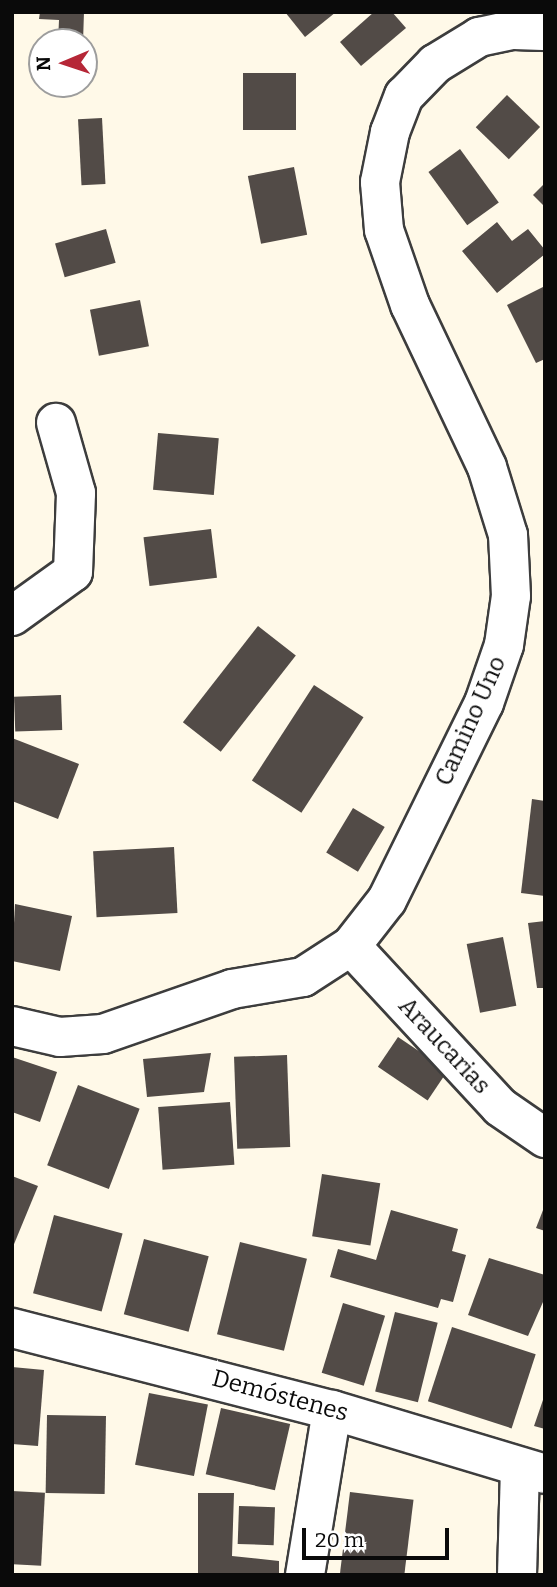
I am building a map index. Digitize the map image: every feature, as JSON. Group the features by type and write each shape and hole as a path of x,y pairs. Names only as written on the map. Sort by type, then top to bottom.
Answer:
{"street":[{"name":"Camino Uno","path":"12,1026 60,1037 103,1034 232,989 303,977 351,946 387,900 484,704 504,645 511,596 508,535 487,467 410,305 384,230 380,181 390,132 404,96 435,64 479,37 512,30 545,31"},
{"path":"12,616 73,572 76,493 56,423"},
{"name":"Araucarias","path":"351,946 500,1107 545,1138"},
{"name":"Demóstenes","path":"12,1328 332,1410 533,1471"},
{"path":"305,1575 332,1410"},
{"path":"517,1575 533,1471"}],"building":[{"path":"40,12 84,12 83,28 59,28 59,20 39,19"},
{"path":"285,12 336,12 305,37"},
{"path":"374,12 392,12 406,28 361,66 340,42"},
{"path":"243,73 296,73 296,130 243,130"},
{"path":"507,95 540,127 509,159 476,127"},
{"path":"102,118 105,184 81,185 78,119"},
{"path":"460,149 499,202 467,225 428,172"},
{"path":"294,167 307,235 261,244 248,176"},
{"path":"545,183 545,207 533,195"},
{"path":"497,222 512,241 528,229 545,250 545,254 497,293 462,251"},
{"path":"106,229 116,263 65,277 55,244"},
{"path":"545,286 545,359 536,363 507,305"},
{"path":"140,300 149,346 99,356 90,310"},
{"path":"158,433 219,438 214,495 153,490"},
{"path":"211,529 217,578 149,586 144,537"},
{"path":"258,626 296,656 221,752 183,722"},
{"path":"314,685 363,717 301,813 252,781"},
{"path":"61,695 62,730 15,732 14,697"},
{"path":"12,738 79,764 58,819 12,801"},
{"path":"532,799 545,801 545,896 521,893"},
{"path":"353,808 385,827 358,872 326,853"},
{"path":"174,847 177,913 97,917 93,851"},
{"path":"15,904 72,916 60,971 12,961"},
{"path":"545,921 545,988 537,988 528,923"},
{"path":"503,937 516,1006 480,1013 467,944"},
{"path":"398,1037 448,1071 428,1100 378,1067"},
{"path":"211,1053 204,1092 147,1097 143,1059"},
{"path":"287,1055 290,1147 237,1149 234,1057"},
{"path":"12,1057 57,1072 40,1122 12,1112"},
{"path":"78,1085 140,1109 109,1189 47,1165"},
{"path":"230,1102 234,1165 163,1170 158,1107"},
{"path":"322,1174 380,1183 370,1245 312,1236"},
{"path":"12,1176 38,1186 12,1249"},
{"path":"545,1205 545,1231 536,1228"},
{"path":"391,1210 458,1229 452,1251 466,1255 453,1302 441,1299 438,1308 330,1277 338,1249 376,1260"},
{"path":"54,1215 123,1233 102,1312 33,1293"},
{"path":"144,1239 209,1256 189,1332 124,1314"},
{"path":"240,1242 307,1259 284,1351 217,1334"},
{"path":"489,1258 545,1275 543,1302 528,1336 468,1315"},
{"path":"343,1303 385,1316 364,1386 322,1373"},
{"path":"395,1312 438,1323 418,1402 375,1392"},
{"path":"452,1327 536,1354 512,1428 428,1401"},
{"path":"12,1367 44,1370 38,1446 12,1444"},
{"path":"149,1393 208,1404 194,1476 135,1465"},
{"path":"545,1397 545,1429 534,1426"},
{"path":"221,1408 290,1424 275,1490 206,1474"},
{"path":"47,1415 106,1416 105,1494 46,1493"},
{"path":"12,1491 45,1493 41,1566 12,1564"},
{"path":"350,1492 414,1500 404,1575 340,1575"},
{"path":"198,1493 234,1493 232,1556 279,1561 279,1575 198,1575"},
{"path":"239,1506 275,1507 274,1545 238,1544"}]}
